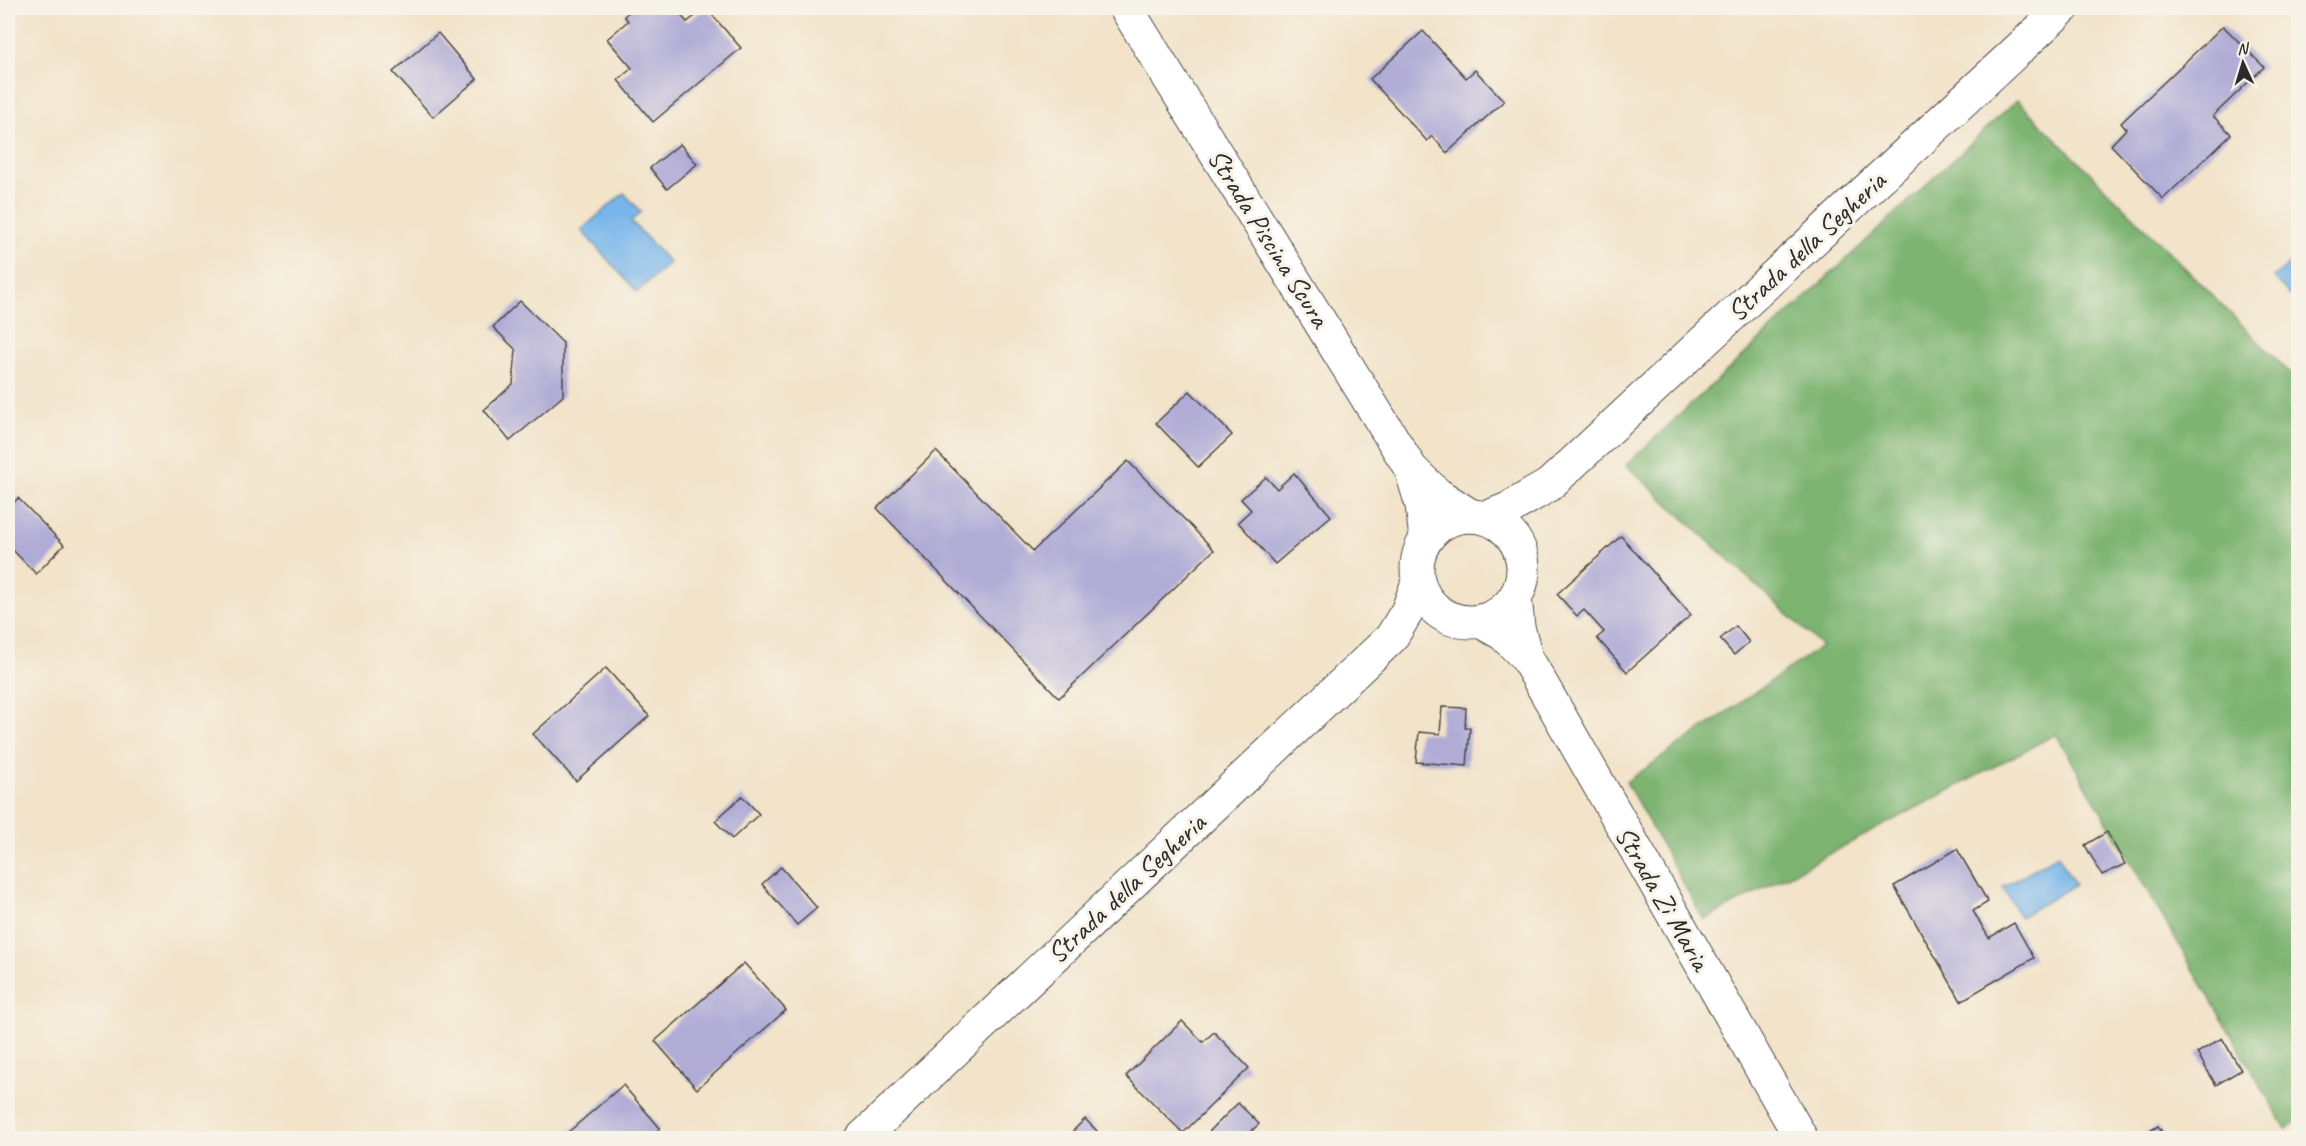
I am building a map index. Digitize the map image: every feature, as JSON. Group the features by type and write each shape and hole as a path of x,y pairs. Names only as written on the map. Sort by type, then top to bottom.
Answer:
{"main road":[{"name":"Strada Piscina Scura","path":"1126,8 1411,469 1437,494 1479,517"},
{"name":"Strada della Segheria","path":"1479,517 1514,506 1549,485 2063,8"},
{"name":"Strada Piscina Scura","path":"1411,469 1422,505 1426,539"},
{"name":"Strada della Segheria","path":"1520,550 1549,485"},
{"path":"1479,517 1501,526 1512,536 1520,550 1523,566 1521,582 1515,597 1505,608 1493,616 1467,620 1441,613 1431,605 1423,595 1418,582 1417,567 1419,552 1426,539 1438,526 1454,518 1479,517"},
{"name":"Strada della Segheria","path":"862,1138 1390,638 1408,610 1418,582"},
{"name":"Strada Zi Maria","path":"1515,597 1518,627 1526,657 1801,1138"},
{"name":"Strada della Segheria","path":"1390,638 1423,624 1467,620"},
{"name":"Strada Zi Maria","path":"1467,620 1503,634 1526,657"}],"green space":[{"path":"2017,100 2298,381 2298,1120 2286,1129 2056,734 1704,920 1626,782 1822,646 1626,465"}],"water":[{"path":"624,193 641,212 631,221 670,263 637,292 581,230"},
{"path":"2298,255 2298,304 2274,278"},
{"path":"2058,855 2075,885 2020,917 2003,887"}],"building":[{"path":"634,8 674,8 687,22 706,8 741,48 653,122 618,80 632,68 607,39 628,21 624,16"},
{"path":"2223,26 2264,67 2213,116 2231,134 2163,199 2111,145 2126,129 2121,123"},
{"path":"1423,31 1466,78 1475,70 1504,101 1447,153 1432,136 1427,141 1370,79"},
{"path":"438,33 477,79 433,117 393,72"},
{"path":"680,144 697,164 667,189 650,168"},
{"path":"520,301 563,343 563,396 510,441 484,410 513,384 516,350 493,327"},
{"path":"1190,391 1232,435 1198,467 1156,423"},
{"path":"936,451 1033,551 1128,461 1214,550 1059,698 877,508"},
{"path":"1294,473 1331,516 1275,564 1238,522 1251,510 1241,499 1266,477 1277,489"},
{"path":"18,498 64,545 36,574 8,545 8,509"},
{"path":"1621,536 1691,615 1627,672 1597,638 1604,632 1584,610 1577,616 1557,594"},
{"path":"1736,626 1749,642 1734,655 1720,639"},
{"path":"606,668 649,716 576,781 533,734"},
{"path":"1442,707 1466,708 1465,728 1470,728 1467,766 1416,762 1419,732 1440,734"},
{"path":"742,796 759,814 732,839 715,821"},
{"path":"2107,832 2125,864 2102,875 2085,845"},
{"path":"1957,849 1988,902 1973,911 1989,938 2014,923 2034,958 1961,1001 1894,886"},
{"path":"781,867 817,908 797,925 762,884"},
{"path":"744,963 786,1010 697,1089 655,1041"},
{"path":"1182,1021 1203,1042 1214,1032 1249,1068 1183,1133 1126,1076"},
{"path":"2222,1038 2241,1070 2216,1085 2197,1053"},
{"path":"623,1085 660,1128 648,1138 570,1138 566,1134"},
{"path":"1238,1103 1259,1124 1244,1138 1208,1138 1205,1136"},
{"path":"1085,1119 1097,1131 1089,1138 1068,1136"},
{"path":"2158,1126 2166,1138 2137,1138"}]}
